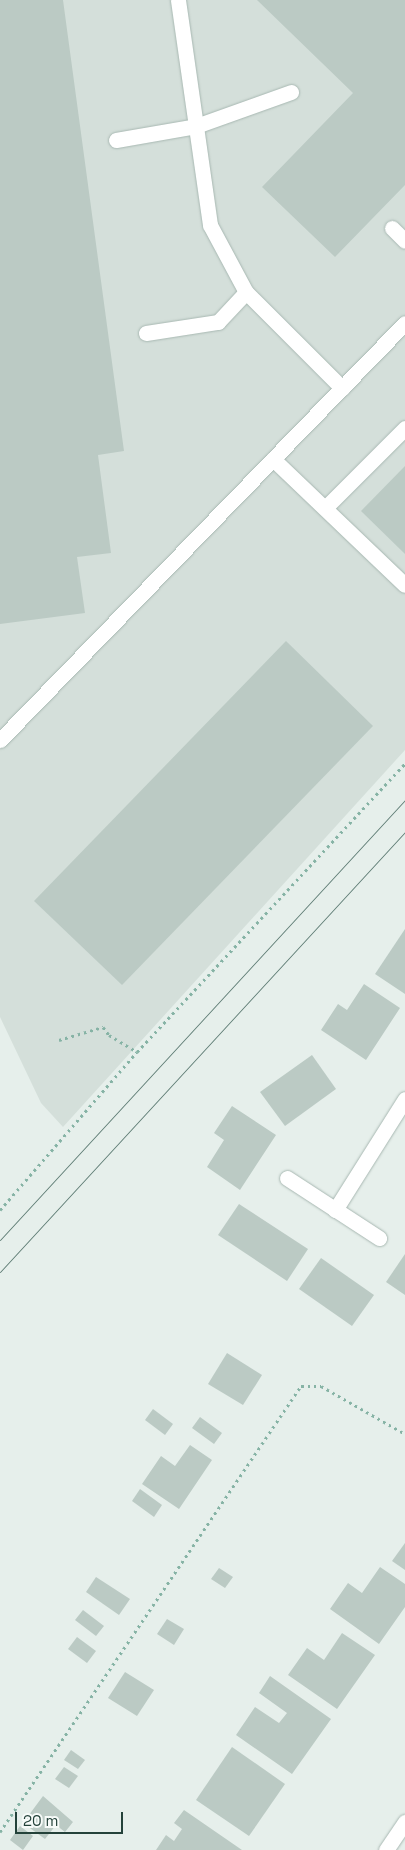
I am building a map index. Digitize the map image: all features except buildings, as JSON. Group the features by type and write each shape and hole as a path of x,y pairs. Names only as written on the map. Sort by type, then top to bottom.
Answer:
{"street":[{"path":"178,0 210,225 246,292 342,388"},
{"path":"116,140 196,126 291,92"},
{"path":"392,228 405,242"},
{"path":"146,333 218,322 246,292"},
{"path":"0,740 405,323"},
{"path":"325,508 405,428"},
{"path":"273,459 405,585"},
{"path":"335,1210 405,1099"},
{"path":"287,1178 379,1238"},
{"path":"386,1850 405,1822"}],"path":[{"path":"0,1210 137,1052 405,764"},
{"path":"59,1040 103,1027 109,1035 137,1052"},
{"path":"0,1832 301,1386 321,1386 405,1434"}],"shaded area":[{"path":"0,0 405,0 405,750 63,1127 41,1103 0,1017"}],"tram line":[{"path":"0,1240 405,800"},
{"path":"0,1272 405,832"}]}
